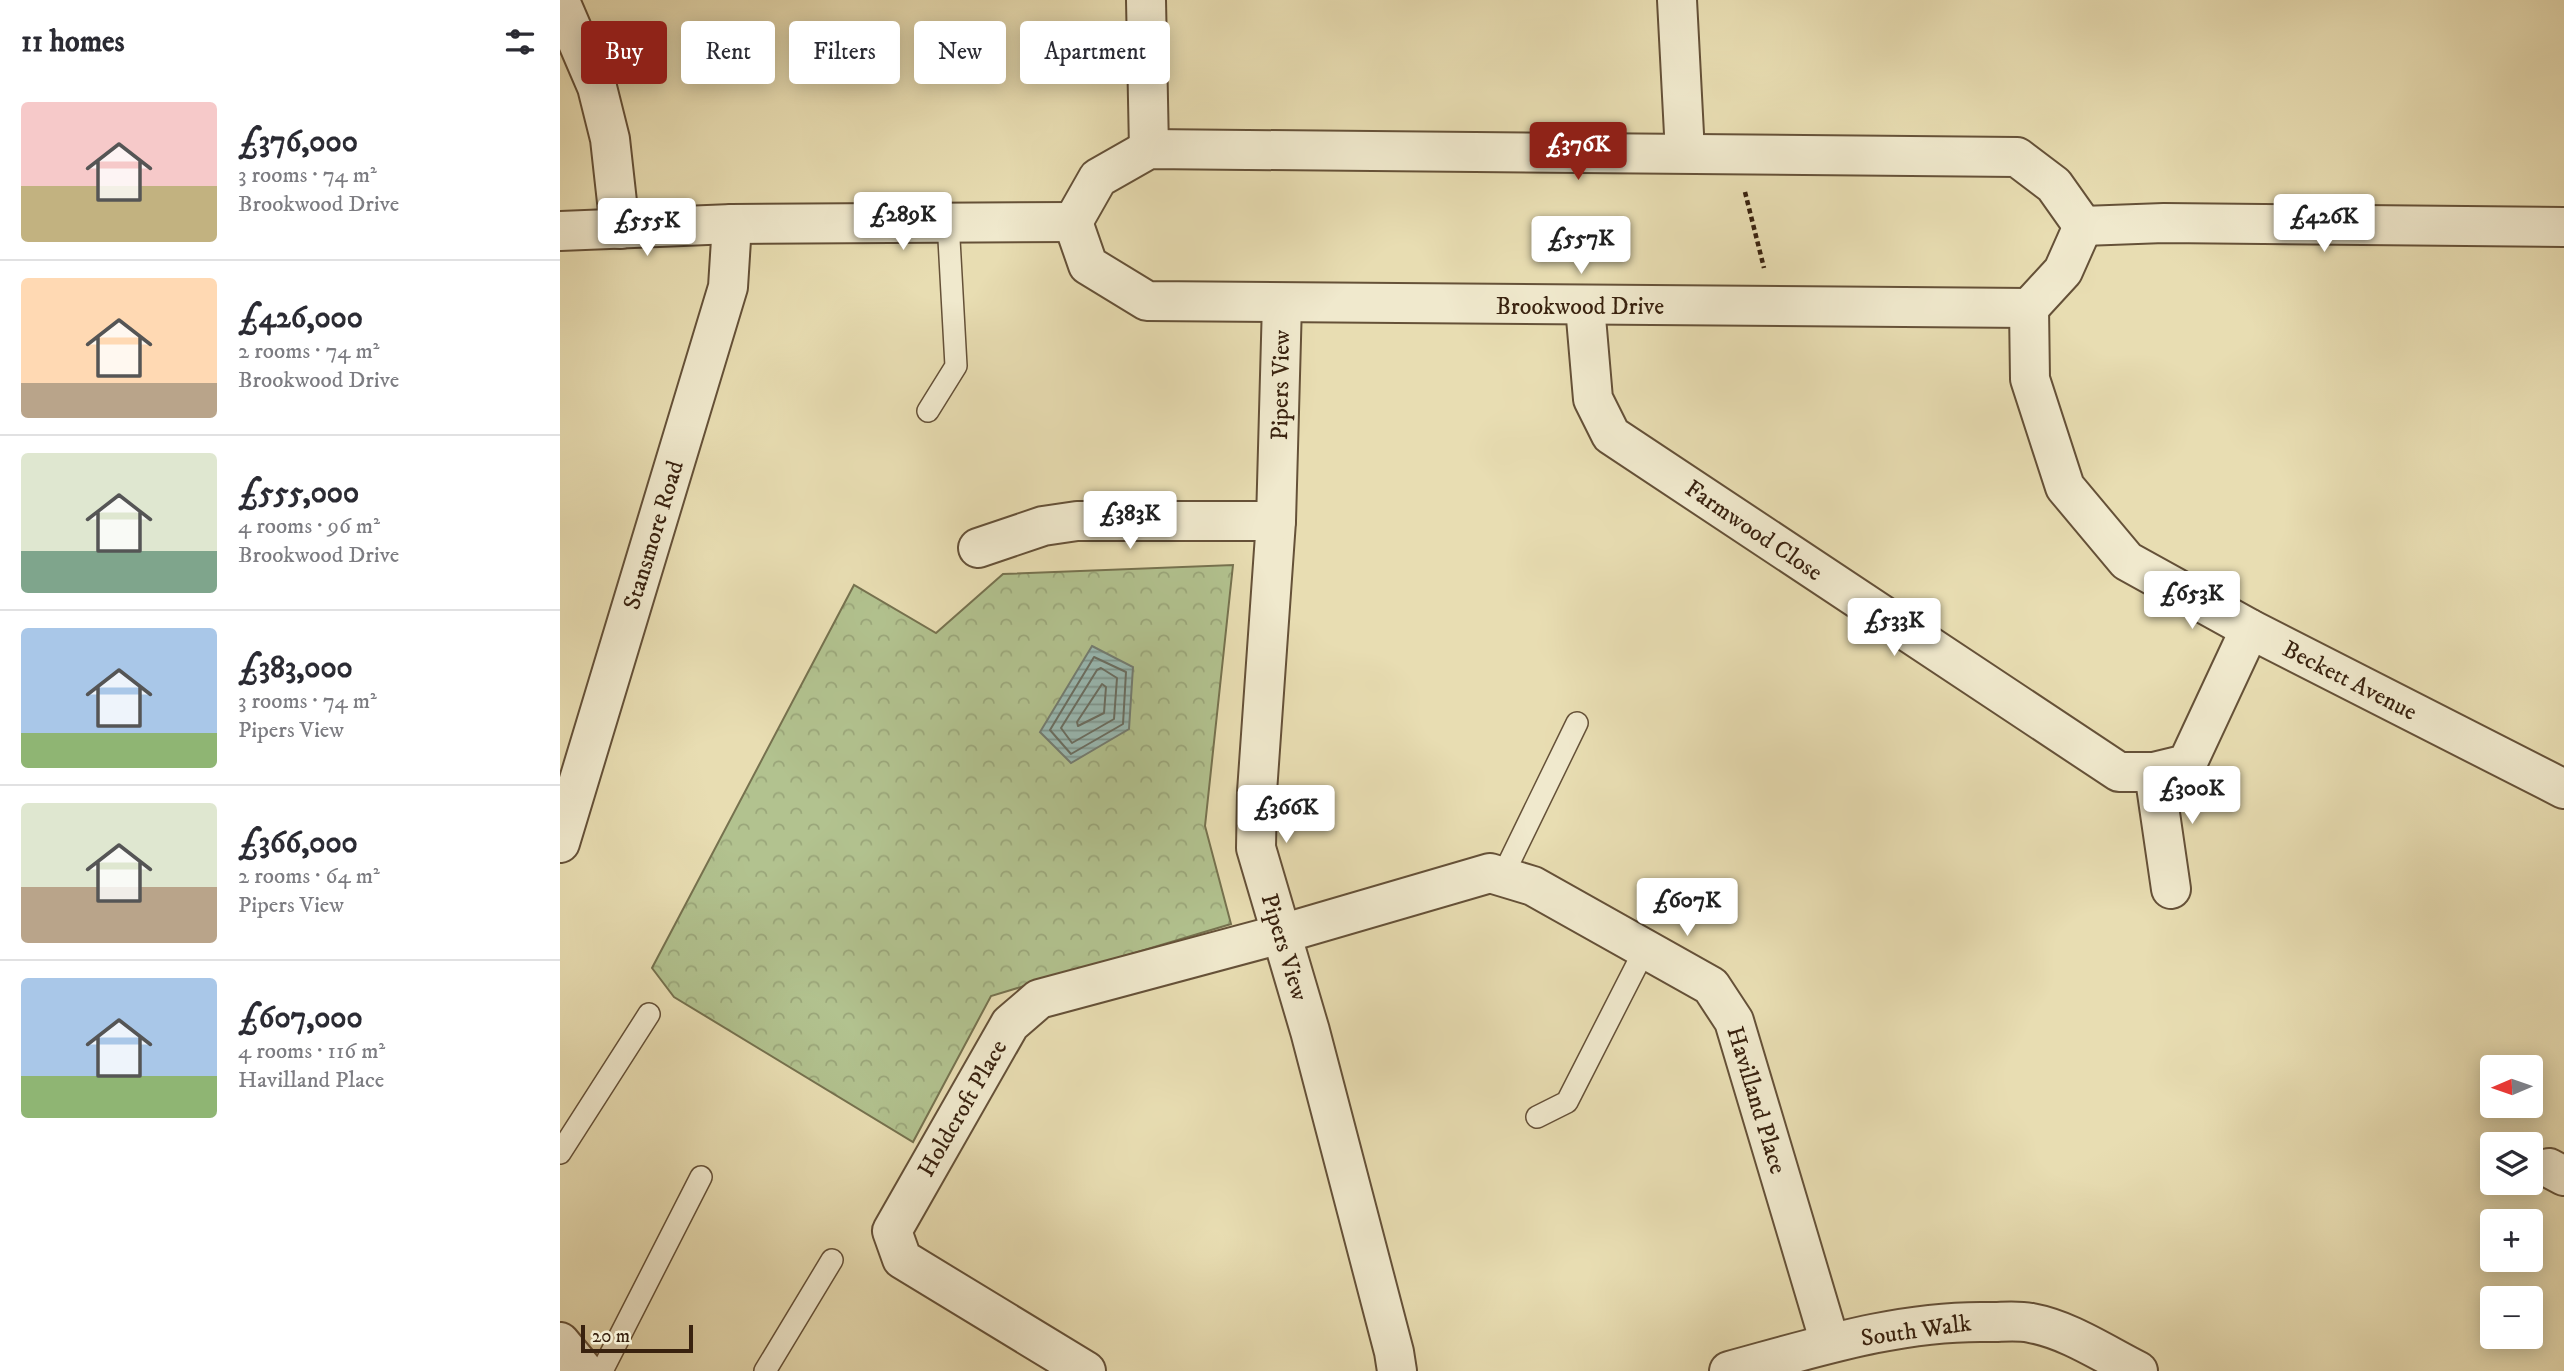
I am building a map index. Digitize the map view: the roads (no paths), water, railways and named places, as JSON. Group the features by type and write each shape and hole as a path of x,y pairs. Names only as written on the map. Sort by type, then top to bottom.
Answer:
{"street":[{"path":"1146,0 1149,149"},
{"path":"1677,0 1685,153"},
{"path":"560,1 597,87 610,139 620,229"},
{"path":"560,231 732,224 1073,222 1098,178 1149,149 2017,158 2054,185 2083,226"},
{"name":"Brookwood Drive","path":"1073,222 1088,265 1147,301 2029,308"},
{"path":"2083,226 2164,223 2564,227"},
{"name":"Stansmore Road","path":"560,843 728,287 732,224"},
{"path":"2029,308 2063,271 2083,226"},
{"name":"Pipers View","path":"1282,303 1276,521 1255,848 1310,1031 1395,1352 1396,1371"},
{"name":"Farmwood Close","path":"1585,306 1593,399 1611,435 2119,772 2154,772 2187,764 2250,629"},
{"name":"Beckett Avenue","path":"2029,308 2031,379 2065,487 2127,561 2250,629 2564,789"},
{"path":"978,548 1043,526 1077,522 1276,521"},
{"path":"2154,772 2171,889"},
{"name":"Havilland Place","path":"1282,934 1490,873 1533,886 1711,986 1734,1021 1830,1343"},
{"name":"Holdcroft Place","path":"1086,1371 902,1259 892,1231 1010,1024 1038,999 1282,934"},
{"name":"South Walk","path":"1729,1371 1830,1343 1903,1328 1955,1321 2031,1322 2067,1335 2138,1371"},
{"path":"560,1342 584,1371"}],"lane":[{"path":"928,411 956,366 948,221"},
{"path":"1502,877 1577,723"},
{"path":"1537,1117 1567,1102 1645,948"},
{"path":"560,1153 649,1014"},
{"path":"602,1371 701,1177"},
{"path":"765,1371 832,1260"}],"water":[{"path":"1092,646 1133,667 1129,729 1071,763 1040,732"}]}
